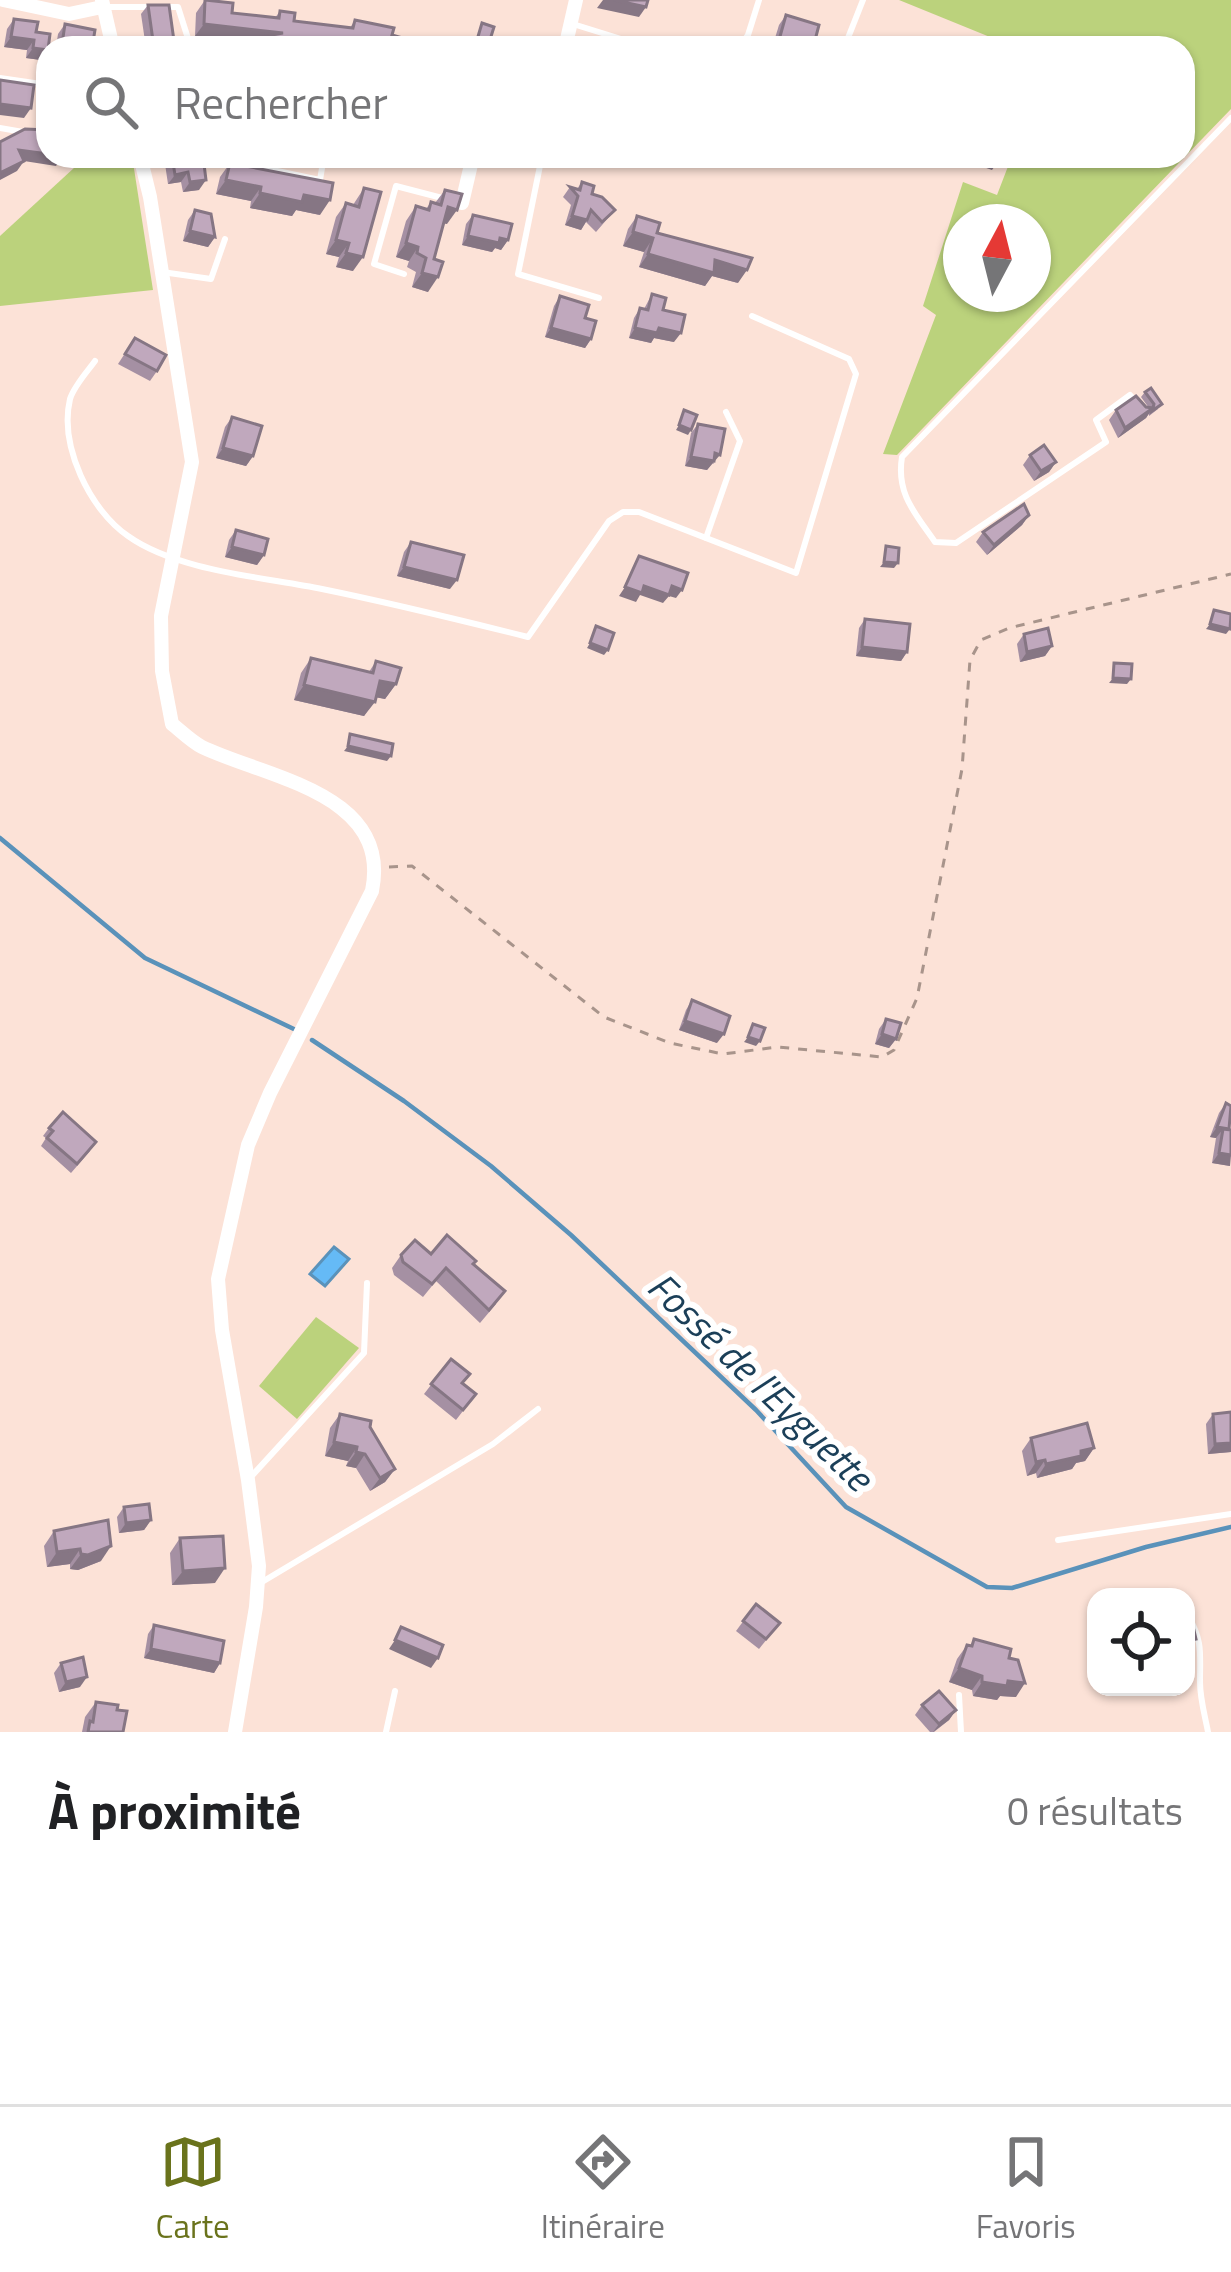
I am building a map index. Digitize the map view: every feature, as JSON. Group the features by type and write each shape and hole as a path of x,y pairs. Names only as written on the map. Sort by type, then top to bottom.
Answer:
{"street":[{"path":"3,0 69,14 102,3 109,36"},
{"path":"567,36 577,0"},
{"path":"142,168 192,462 161,616 172,724 200,746 334,801 362,829 374,852 376,871 372,891 270,1093 240,1168 218,1279 259,1584 235,1732"},
{"path":"461,203 470,168"}],"lane":[{"path":"747,36 759,0"},
{"path":"849,36 863,0"},
{"path":"102,3 178,7 186,36"},
{"path":"570,23 612,36"},
{"path":"0,78 36,83"},
{"path":"1195,155 1231,118"},
{"path":"0,128 23,132"},
{"path":"263,168 320,180 322,168"},
{"path":"540,168 518,274 598,298"},
{"path":"1143,411 1130,395 1113,406 1096,420 1106,442 956,543 935,542 898,479 902,457 1182,168"},
{"path":"404,274 374,264 396,186 461,203"},
{"path":"161,272 212,279 225,238"},
{"path":"95,361 71,394 67,427 80,471 98,507 128,536 173,559 395,604 528,637 610,521 622,512 639,512 796,573 856,374 849,359 752,316"},
{"path":"706,538 740,441 726,412"},
{"path":"248,1480 364,1353 368,1283"},
{"path":"259,1584 493,1444 538,1409"},
{"path":"1058,1540 1231,1514"},
{"path":"1195,1628 1203,1653 1200,1687 1208,1732"},
{"path":"386,1732 395,1691"},
{"path":"959,1695 961,1732"}],"path":[{"path":"376,871 412,866 604,1017 670,1043 723,1054 778,1048 882,1057 894,1050 916,998 962,769 970,660 981,640 1010,628 1231,574"}],"green space":[{"path":"899,0 1231,0 1231,109 1195,146 1195,36 988,36"},
{"path":"74,168 134,168 153,290 0,306 0,236"},
{"path":"1007,168 1174,168 1051,295 1051,204 956,204 963,182 997,195"},
{"path":"943,244 943,312 1035,312 897,455 883,454 936,315 923,306"},
{"path":"316,1317 359,1348 297,1419 259,1386"}],"water":[{"path":"334,1247 349,1259 325,1286 310,1274"}],"building":[{"path":"205,0 233,3 232,13 279,18 280,11 295,13 294,21 353,28 355,20 394,28 395,36 267,36 283,33 204,24"},
{"path":"614,0 648,0 646,7"},
{"path":"148,5 169,5 173,36 152,36"},
{"path":"786,15 819,25 816,36 780,36"},
{"path":"14,19 38,22 36,32 50,34 36,36 36,48 34,40 11,37"},
{"path":"482,23 494,27 491,36 478,36"},
{"path":"65,24 95,30 94,36 63,36"},
{"path":"0,80 34,85 31,108 0,104"},
{"path":"25,129 36,129 36,152 19,150 24,161 0,173 0,142"},
{"path":"174,168 204,168 206,180 190,182 188,172 175,175"},
{"path":"229,168 256,168 333,183 330,200 304,195 302,202 226,180"},
{"path":"582,182 594,186 592,194 615,210 602,222 591,210 587,220 572,216 578,196 570,187 580,190"},
{"path":"364,188 381,192 363,257 346,253 349,243 336,240 346,203 359,207"},
{"path":"445,190 462,194 457,210 448,207 434,259 443,262 438,277 422,273 426,258 417,253 418,247 406,243 416,206 429,210 431,202 441,205"},
{"path":"195,210 211,214 215,237 190,231"},
{"path":"473,215 512,224 508,240 500,238 499,243 468,236"},
{"path":"637,216 660,223 657,233 752,258 747,270 715,260 714,273 648,254 653,238 633,232"},
{"path":"652,294 666,298 663,310 685,315 681,333 635,328 640,308 648,310"},
{"path":"560,296 589,305 585,318 596,321 591,339 551,328"},
{"path":"135,338 166,355 157,371 125,354"},
{"path":"1151,388 1162,404 1152,411 1154,404 1145,392"},
{"path":"1136,396 1153,408 1125,428 1116,410"},
{"path":"684,410 697,415 691,430 679,425"},
{"path":"232,417 262,426 253,456 223,448"},
{"path":"698,424 725,429 720,455 715,453 714,461 691,457"},
{"path":"1044,445 1056,462 1041,471 1030,455"},
{"path":"1024,504 1029,515 994,545 983,532"},
{"path":"236,530 268,539 264,555 232,547"},
{"path":"411,542 464,555 457,580 404,567"},
{"path":"886,546 899,548 898,563 884,562"},
{"path":"639,556 688,573 682,590 672,586 669,595 644,586 642,593 625,587"},
{"path":"1214,610 1231,614 1230,629 1210,624"},
{"path":"865,619 910,624 907,652 862,647"},
{"path":"596,626 614,633 608,650 590,643"},
{"path":"1048,628 1052,646 1027,652 1024,634"},
{"path":"311,658 373,673 376,661 401,668 396,684 380,681 375,702 304,685"},
{"path":"1114,663 1132,664 1131,679 1113,678"},
{"path":"350,734 393,744 391,756 348,746"},
{"path":"692,1000 730,1016 724,1034 685,1021"},
{"path":"886,1019 901,1023 896,1039 882,1034"},
{"path":"753,1024 765,1028 760,1041 748,1037"},
{"path":"1226,1103 1231,1106 1229,1129 1217,1127"},
{"path":"63,1112 96,1142 77,1164 47,1138"},
{"path":"1223,1129 1231,1130 1231,1155 1219,1153"},
{"path":"447,1235 505,1291 489,1310 446,1268 432,1284 403,1262 401,1255 415,1240 431,1254"},
{"path":"451,1359 470,1374 462,1383 476,1394 463,1410 431,1384"},
{"path":"1231,1412 1231,1443 1215,1444 1213,1414"},
{"path":"340,1414 371,1421 395,1469 380,1478 365,1454 356,1452 357,1447 334,1442"},
{"path":"1087,1423 1094,1448 1081,1451 1081,1456 1036,1462 1031,1438"},
{"path":"149,1504 151,1520 126,1523 124,1507"},
{"path":"108,1520 111,1546 88,1555 80,1549 57,1552 54,1531"},
{"path":"223,1536 225,1568 183,1571 180,1538"},
{"path":"756,1604 780,1623 766,1639 743,1621"},
{"path":"154,1625 224,1641 220,1663 151,1649"},
{"path":"401,1627 443,1645 438,1658 395,1640"},
{"path":"974,1639 1011,1649 1009,1658 1018,1660 1025,1683 982,1682 982,1676 959,1668"},
{"path":"83,1657 87,1677 66,1682 61,1663"},
{"path":"939,1691 956,1710 939,1724 922,1705"},
{"path":"96,1702 127,1711 123,1732 88,1732"}],"waterway":[{"name":"Fossé de l'Eyguette","path":"0,838 145,958 298,1031"},
{"name":"Fossé de l'Eyguette","path":"312,1040 491,1166 571,1235 756,1410 846,1507 987,1587 1012,1588 1231,1527"}]}
